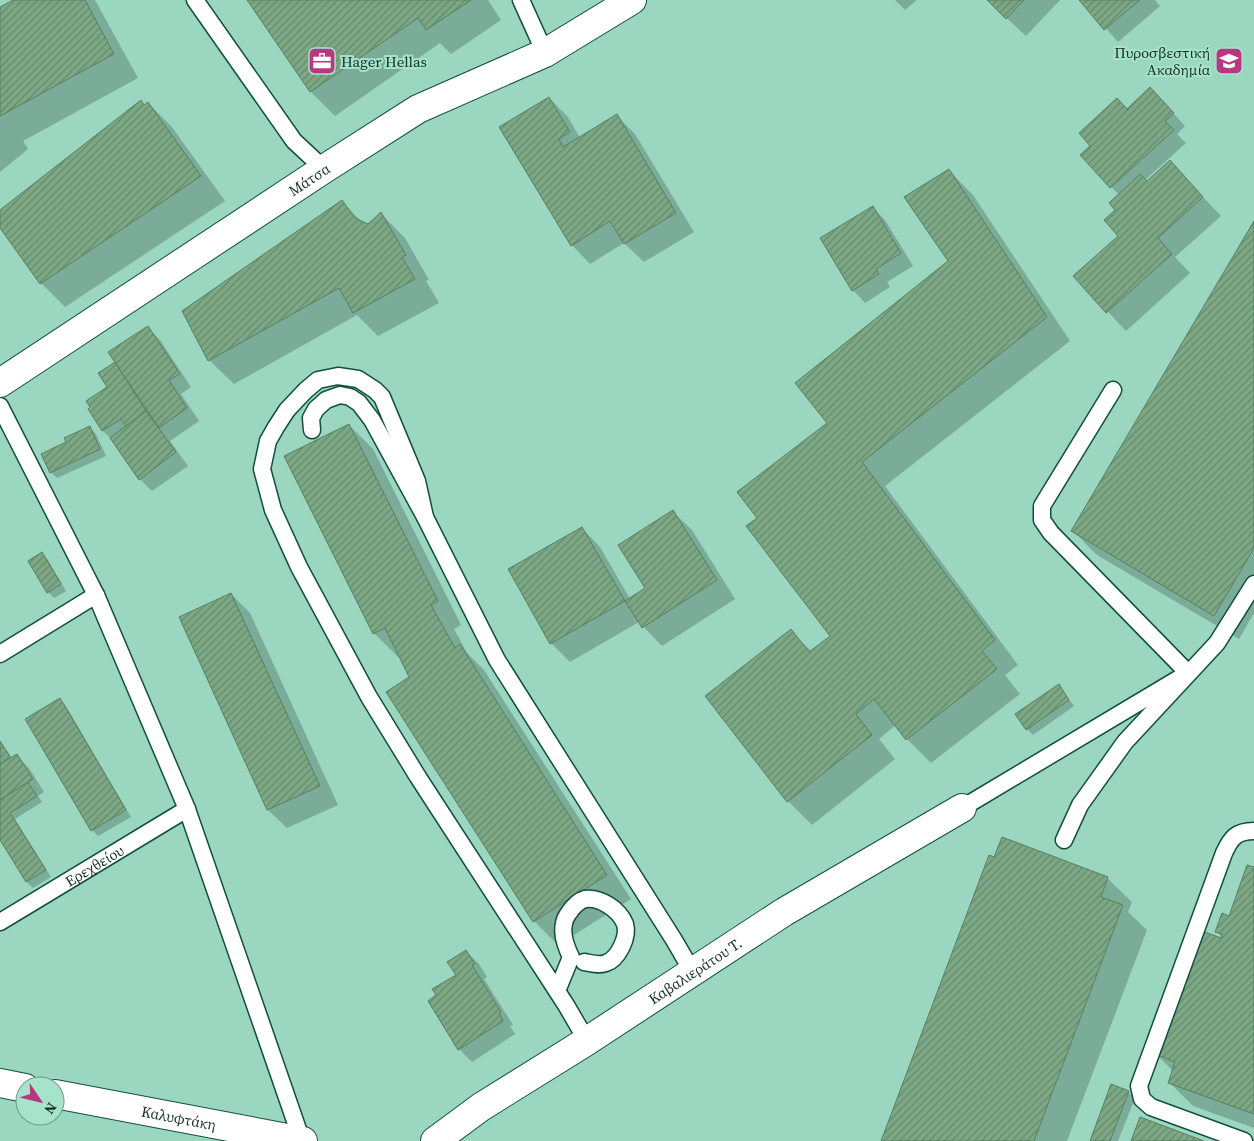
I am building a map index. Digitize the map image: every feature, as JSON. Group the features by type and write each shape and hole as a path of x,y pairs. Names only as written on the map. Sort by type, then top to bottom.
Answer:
{"street":[{"name":"Μάτσα","path":"0,383 418,109 545,53 632,0"},
{"name":"Καβαλιεράτου Τ.","path":"435,1141 481,1106 587,1041 784,912 962,808"},
{"path":"0,1083 15,1086"},
{"name":"Καλυφτάκη","path":"65,1096 302,1141"}],"lane":[{"path":"195,0 294,141 324,169"},
{"path":"521,0 545,53"},
{"path":"425,518 417,481 382,397 358,379 338,376 318,380 300,397 276,427 268,441 262,469 273,510 299,568 369,697 587,1041"},
{"path":"1113,390 1042,506 1042,520 1051,533 1188,673"},
{"path":"312,430 311,418 316,409 326,400 340,394 350,397 359,403 372,420 425,518 497,660 692,971"},
{"path":"0,406 96,595 187,809 302,1141"},
{"path":"1064,840 1080,805 1125,742 1216,643 1254,584"},
{"path":"0,654 96,595"},
{"path":"962,808 1188,673"},
{"name":"Ερεχθείου","path":"0,922 187,809"},
{"path":"1244,1141 1151,1106 1142,1098 1139,1086 1224,853 1230,841 1241,832 1254,831"},
{"path":"557,991 571,957 564,943 563,920 573,906 584,899 602,901 617,913 625,925 624,940 619,951 608,963 598,965 584,962"}],"building":[{"path":"13,0 85,0 114,54 0,116 0,7"},
{"name":"Hager Hellas","path":"247,0 471,0 426,30 418,18 310,92"},
{"path":"987,0 1024,0 1006,19"},
{"path":"1079,0 1140,0 1104,30"},
{"path":"1150,87 1174,113 1165,121 1174,130 1110,188 1080,155 1090,146 1079,133 1117,98 1127,109"},
{"path":"549,97 570,132 559,139 563,147 617,114 676,213 624,244 610,221 571,246 499,127"},
{"path":"141,100 144,105 148,102 201,176 40,284 0,228 0,210"},
{"path":"1170,160 1203,197 1158,238 1172,254 1106,313 1073,276 1118,236 1104,220 1115,210 1109,203 1140,174 1147,181"},
{"path":"949,169 1047,317 862,462 995,640 982,651 997,669 906,740 874,699 856,714 872,735 787,802 705,696 791,629 809,652 830,636 746,526 757,518 737,492 827,423 795,383 948,261 904,197"},
{"path":"342,200 355,218 368,224 381,212 406,255 402,257 415,279 353,313 339,288 208,361 182,311"},
{"path":"873,206 901,253 876,269 879,274 852,291 820,238"},
{"path":"1254,221 1254,548 1214,616 1071,531"},
{"path":"148,326 180,374 169,380 187,408 159,428 108,352"},
{"path":"115,362 146,411 126,426 121,419 102,431 88,409 90,407 86,401 107,387 98,373"},
{"path":"146,411 176,452 139,480 110,438"},
{"path":"349,424 438,601 431,605 455,648 460,644 607,875 533,922 386,692 409,677 385,628 373,634 284,456"},
{"path":"90,426 100,449 50,473 41,454 66,442 64,438"},
{"path":"673,510 717,580 642,628 625,601 645,588 618,545"},
{"path":"582,527 625,601 550,644 508,569"},
{"path":"42,552 61,584 47,593 28,561"},
{"path":"231,593 320,786 267,810 179,617"},
{"path":"1059,684 1069,700 1026,730 1015,714"},
{"path":"60,698 126,810 91,831 25,719"},
{"path":"0,741 11,758 0,764"},
{"path":"17,754 33,779 0,800 0,764"},
{"path":"28,782 37,796 10,813 46,870 26,882 0,840 0,800"},
{"path":"1002,837 1108,877 1101,897 1123,905 1034,1141 881,1141 989,855 994,857"},
{"path":"1247,865 1254,867 1254,1114 1168,1083 1175,1062 1155,1054 1200,930 1221,938 1222,934 1215,932 1222,913 1229,916"},
{"path":"466,950 475,964 472,965 501,1012 499,1013 503,1021 458,1050 428,1001 436,995 432,989 456,975 447,962"},
{"path":"1111,1084 1129,1091 1110,1141 1090,1141"},
{"path":"1140,1117 1204,1141 1131,1141"}],"place":[{"name":"Hager Hellas","path":"322,61"},
{"name":"Πυροσβεστική Ακαδημία","path":"1229,61"}]}
